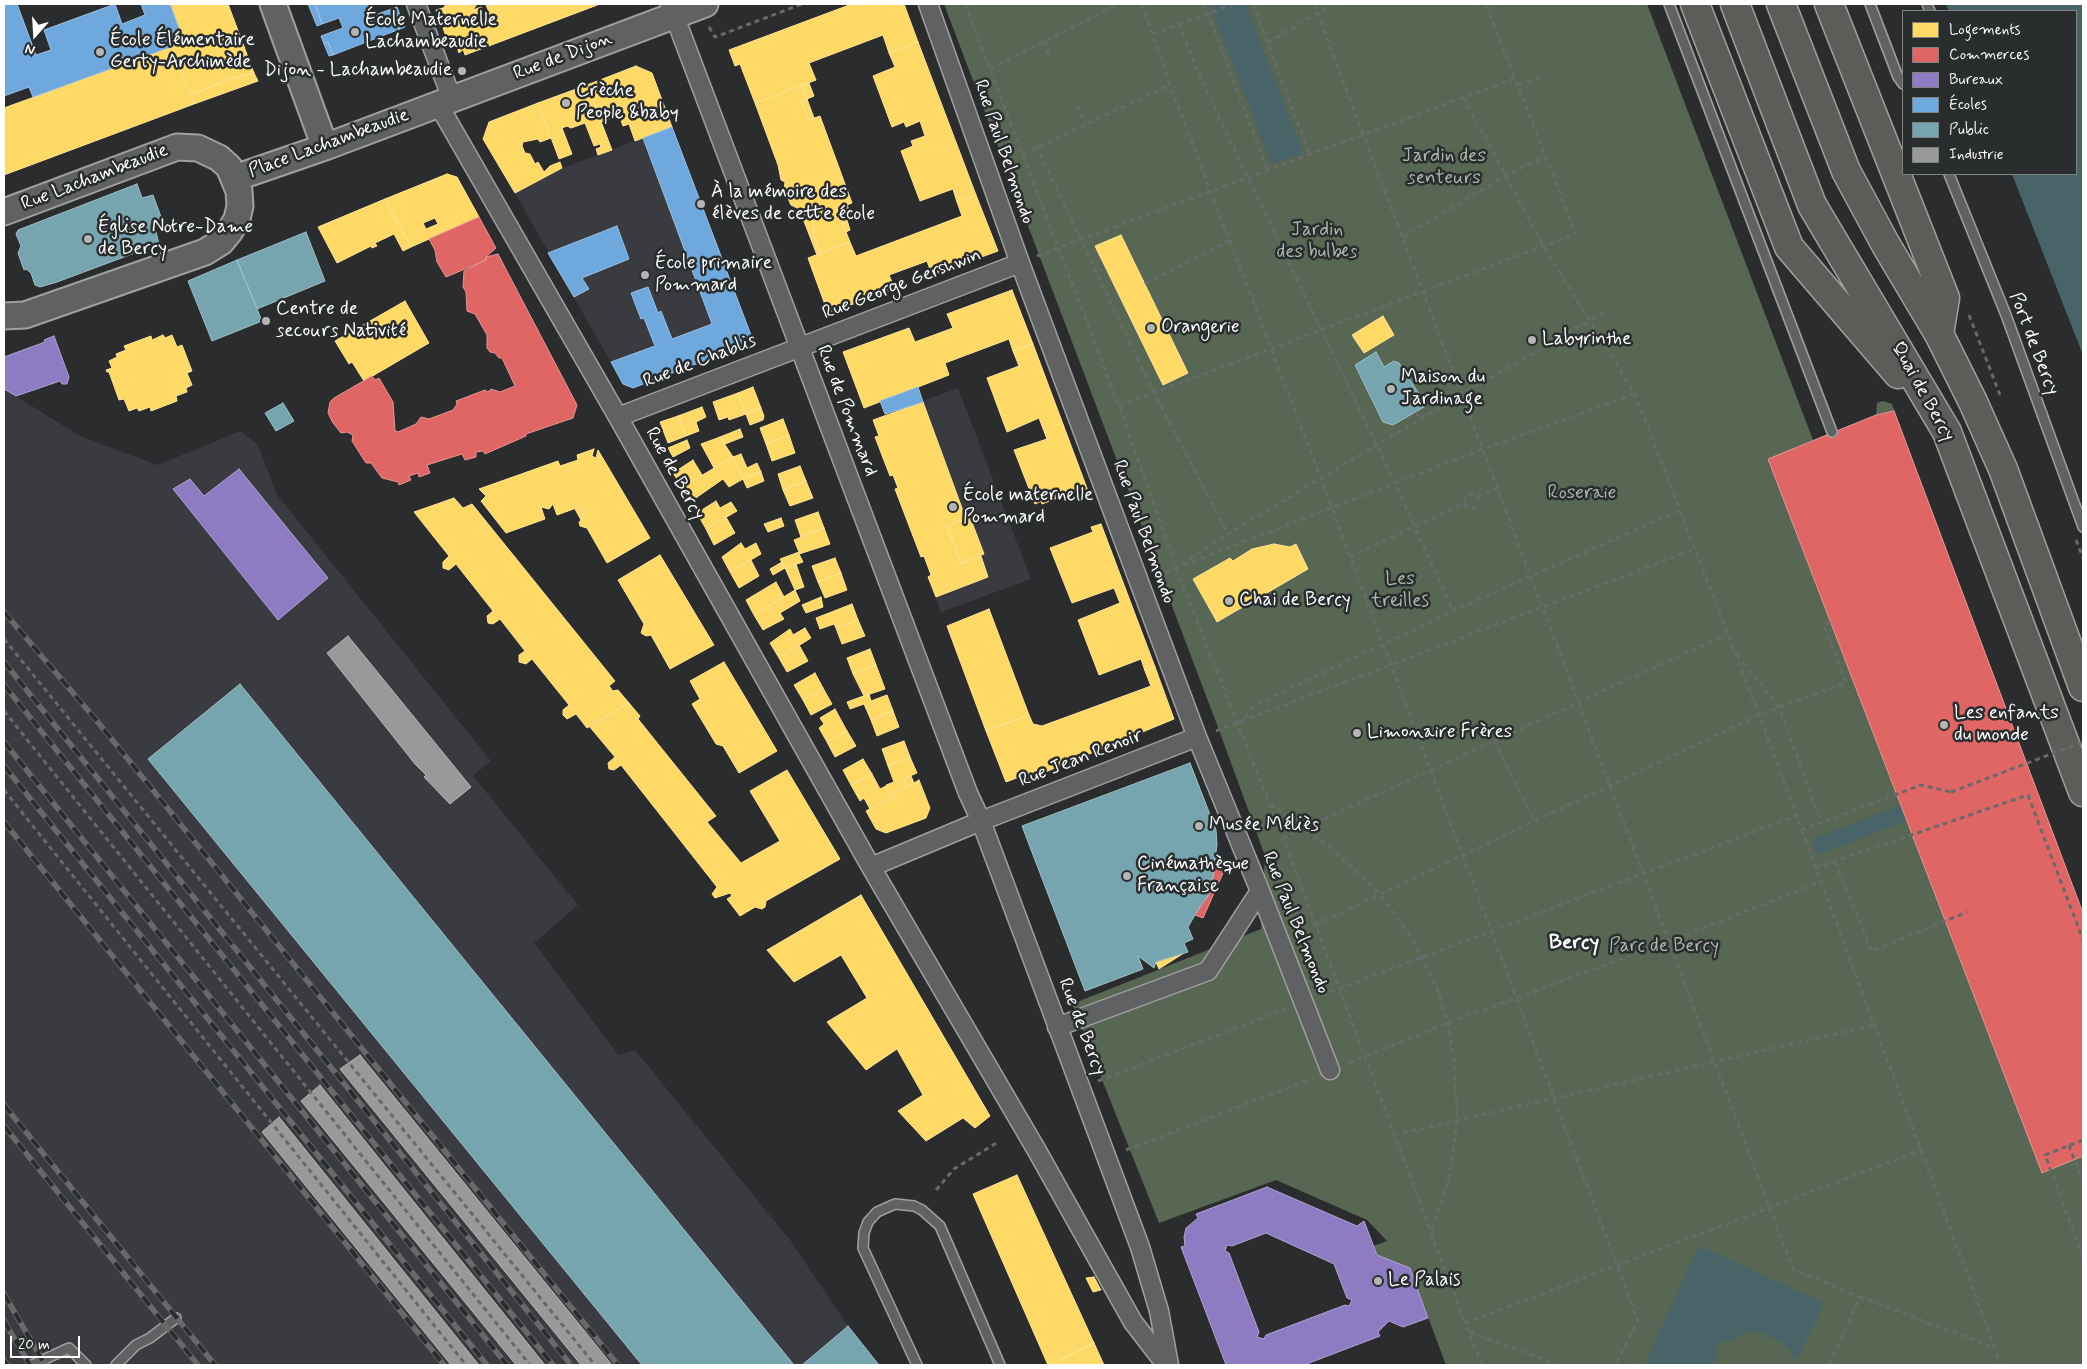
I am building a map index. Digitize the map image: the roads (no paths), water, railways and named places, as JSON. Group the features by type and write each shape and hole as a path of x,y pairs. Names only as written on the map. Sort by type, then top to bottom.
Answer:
{"main road":[{"path":"273,4 325,147"},
{"path":"1695,4 1789,247 1947,432"},
{"name":"Quai de Bercy","path":"1735,4 1812,205 1947,432 2083,792"},
{"name":"Quai de Bercy","path":"1781,4 1846,171 1886,245 1939,334 1974,402 2003,469 2083,687"},
{"path":"1829,4 1945,298 1939,334"},
{"name":"Rue de Dijon","path":"445,101 672,10 706,14"},
{"name":"Place Lachambeaudie","path":"4,316 25,315 205,252 221,242 230,232 237,219 240,206 235,178 325,147 445,101"},
{"name":"Rue Lachambeaudie","path":"4,212 177,147 188,147 209,152 229,167 235,178"}],"street":[{"name":"Rue de Bercy","path":"416,4 445,101 618,417 870,867 1036,1149 1133,1322 1167,1365"},
{"name":"Rue Paul Belmondo","path":"928,4 1020,263 1197,737 1260,890 1330,1070"},
{"name":"Rue de Pommard","path":"672,10 798,347 968,793 981,821"},
{"name":"Rue George Gershwin","path":"798,347 1020,263"},
{"name":"Rue de Chablis","path":"618,417 798,347"},
{"name":"Rue Jean Renoir","path":"981,821 1197,737"},
{"name":"Rue de Bercy","path":"981,821 1143,1256 1159,1311 1167,1365"},
{"path":"870,867 981,821"},
{"path":"1057,1027 1208,971 1260,890"}],"lane":[{"path":"1669,4 1832,432"},
{"path":"1870,4 1898,77 1902,83"},
{"name":"Port de Bercy","path":"1949,175 2006,315 2083,527"},
{"path":"917,1365 863,1248 864,1233 868,1222 877,1212 895,1204 914,1206 922,1210 940,1226 1000,1365"},
{"path":"116,1365 136,1345 150,1338 176,1318"},
{"path":"32,1365 69,1348 86,1365"}],"water":[{"path":"1210,4 1246,4 1303,153 1271,164"},
{"path":"1946,4 2083,4 2083,355 2012,175 2077,175 2077,10 1949,10"},
{"path":"1910,801 1916,817 1817,855 1811,840"},
{"path":"1699,1246 1824,1303 1799,1356 1792,1361 1790,1350 1776,1339 1758,1332 1745,1331 1732,1342 1723,1341 1717,1346 1717,1358 1713,1365 1644,1365"}],"railway":[{"path":"4,612 97,721 618,1365"},
{"path":"4,662 571,1365"},
{"path":"4,685 553,1365"},
{"path":"4,742 507,1365"},
{"path":"4,766 487,1365"},
{"path":"4,822 444,1365"},
{"path":"4,1105 215,1365"},
{"path":"4,1126 198,1365"},
{"path":"4,1294 45,1365"},
{"path":"4,1321 30,1365"},
{"path":"4,1360 7,1365"}],"place":[{"name":"École Maternelle Lachambeaudie","path":"355,32"},
{"name":"École Élémentaire Gerty-Archimède","path":"100,52"},
{"name":"Dijon - Lachambeaudie","path":"462,71"},
{"name":"Crèche People &baby","path":"566,103"},
{"name":"À la mémoire des élèves de cette école","path":"701,204"},
{"name":"Église Notre-Dame de Bercy","path":"88,239"},
{"name":"École primaire Pommard","path":"645,275"},
{"name":"Centre de secours Nativité","path":"266,321"},
{"name":"Orangerie","path":"1151,328"},
{"name":"Labyrinthe","path":"1532,340"},
{"name":"Maison du Jardinage","path":"1391,389"},
{"name":"École maternelle Pommard","path":"953,507"},
{"name":"Chai de Bercy","path":"1229,601"},
{"name":"Les enfants du monde","path":"1944,725"},
{"name":"Limonaire Frères","path":"1357,733"},
{"name":"Musée Méliès","path":"1199,826"},
{"name":"Cinémathèque Française","path":"1127,876"},
{"name":"Le Palais","path":"1378,1281"}],"district":[{"name":"Bercy","path":"1574,944"}],"park label":[{"name":"Jardin des senteurs","path":"1444,168"},
{"name":"Jardin des bulbes","path":"1317,242"},
{"name":"Roseraie","path":"1582,494"},
{"name":"Les treilles","path":"1400,591"},
{"name":"Parc de Bercy","path":"1664,947"}]}
